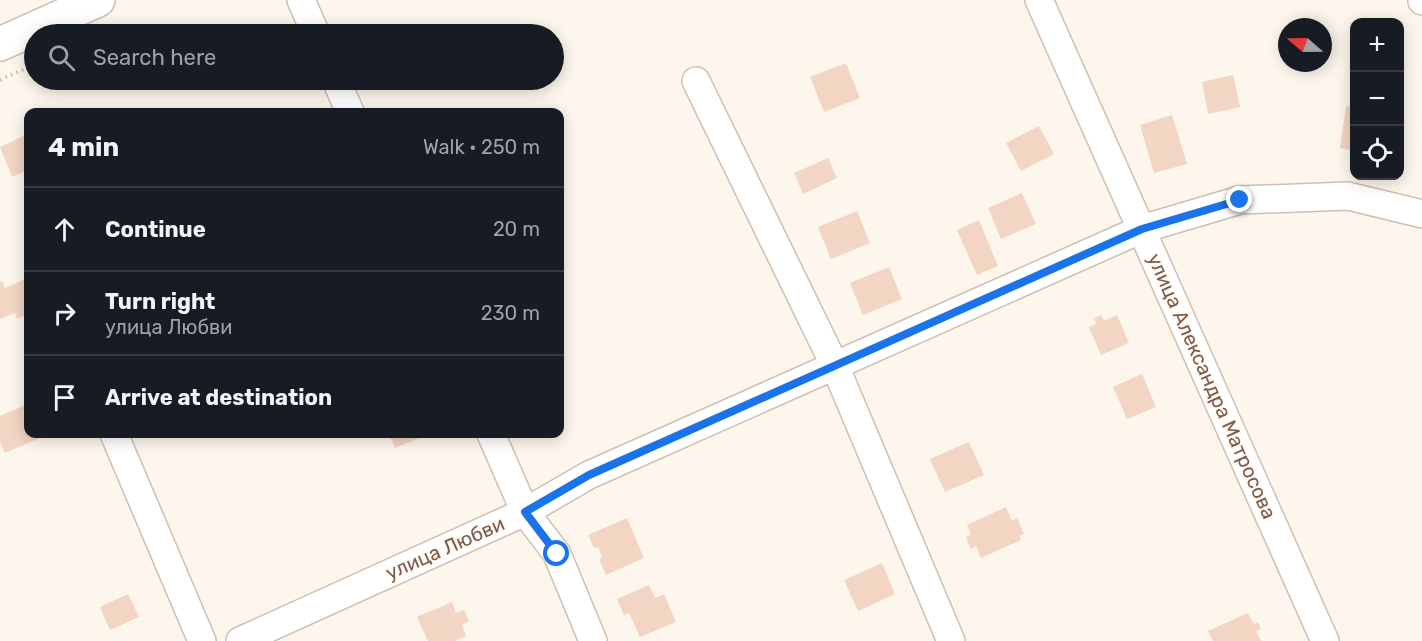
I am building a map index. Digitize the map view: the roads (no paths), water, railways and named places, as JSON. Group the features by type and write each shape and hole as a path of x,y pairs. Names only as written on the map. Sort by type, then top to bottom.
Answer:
{"street":[{"path":"45,24 98,0"},
{"path":"301,0 312,24"},
{"name":"улица Александра Матросова","path":"1039,0 1325,641"},
{"path":"0,44 24,33"},
{"path":"696,81 835,366 951,641"},
{"path":"340,90 348,108"},
{"name":"улица Любви","path":"240,641 525,512 589,475 1142,229 1240,200 1348,196 1422,214"},
{"path":"116,438 202,641"},
{"path":"493,438 525,512 557,554 593,641"}]}
